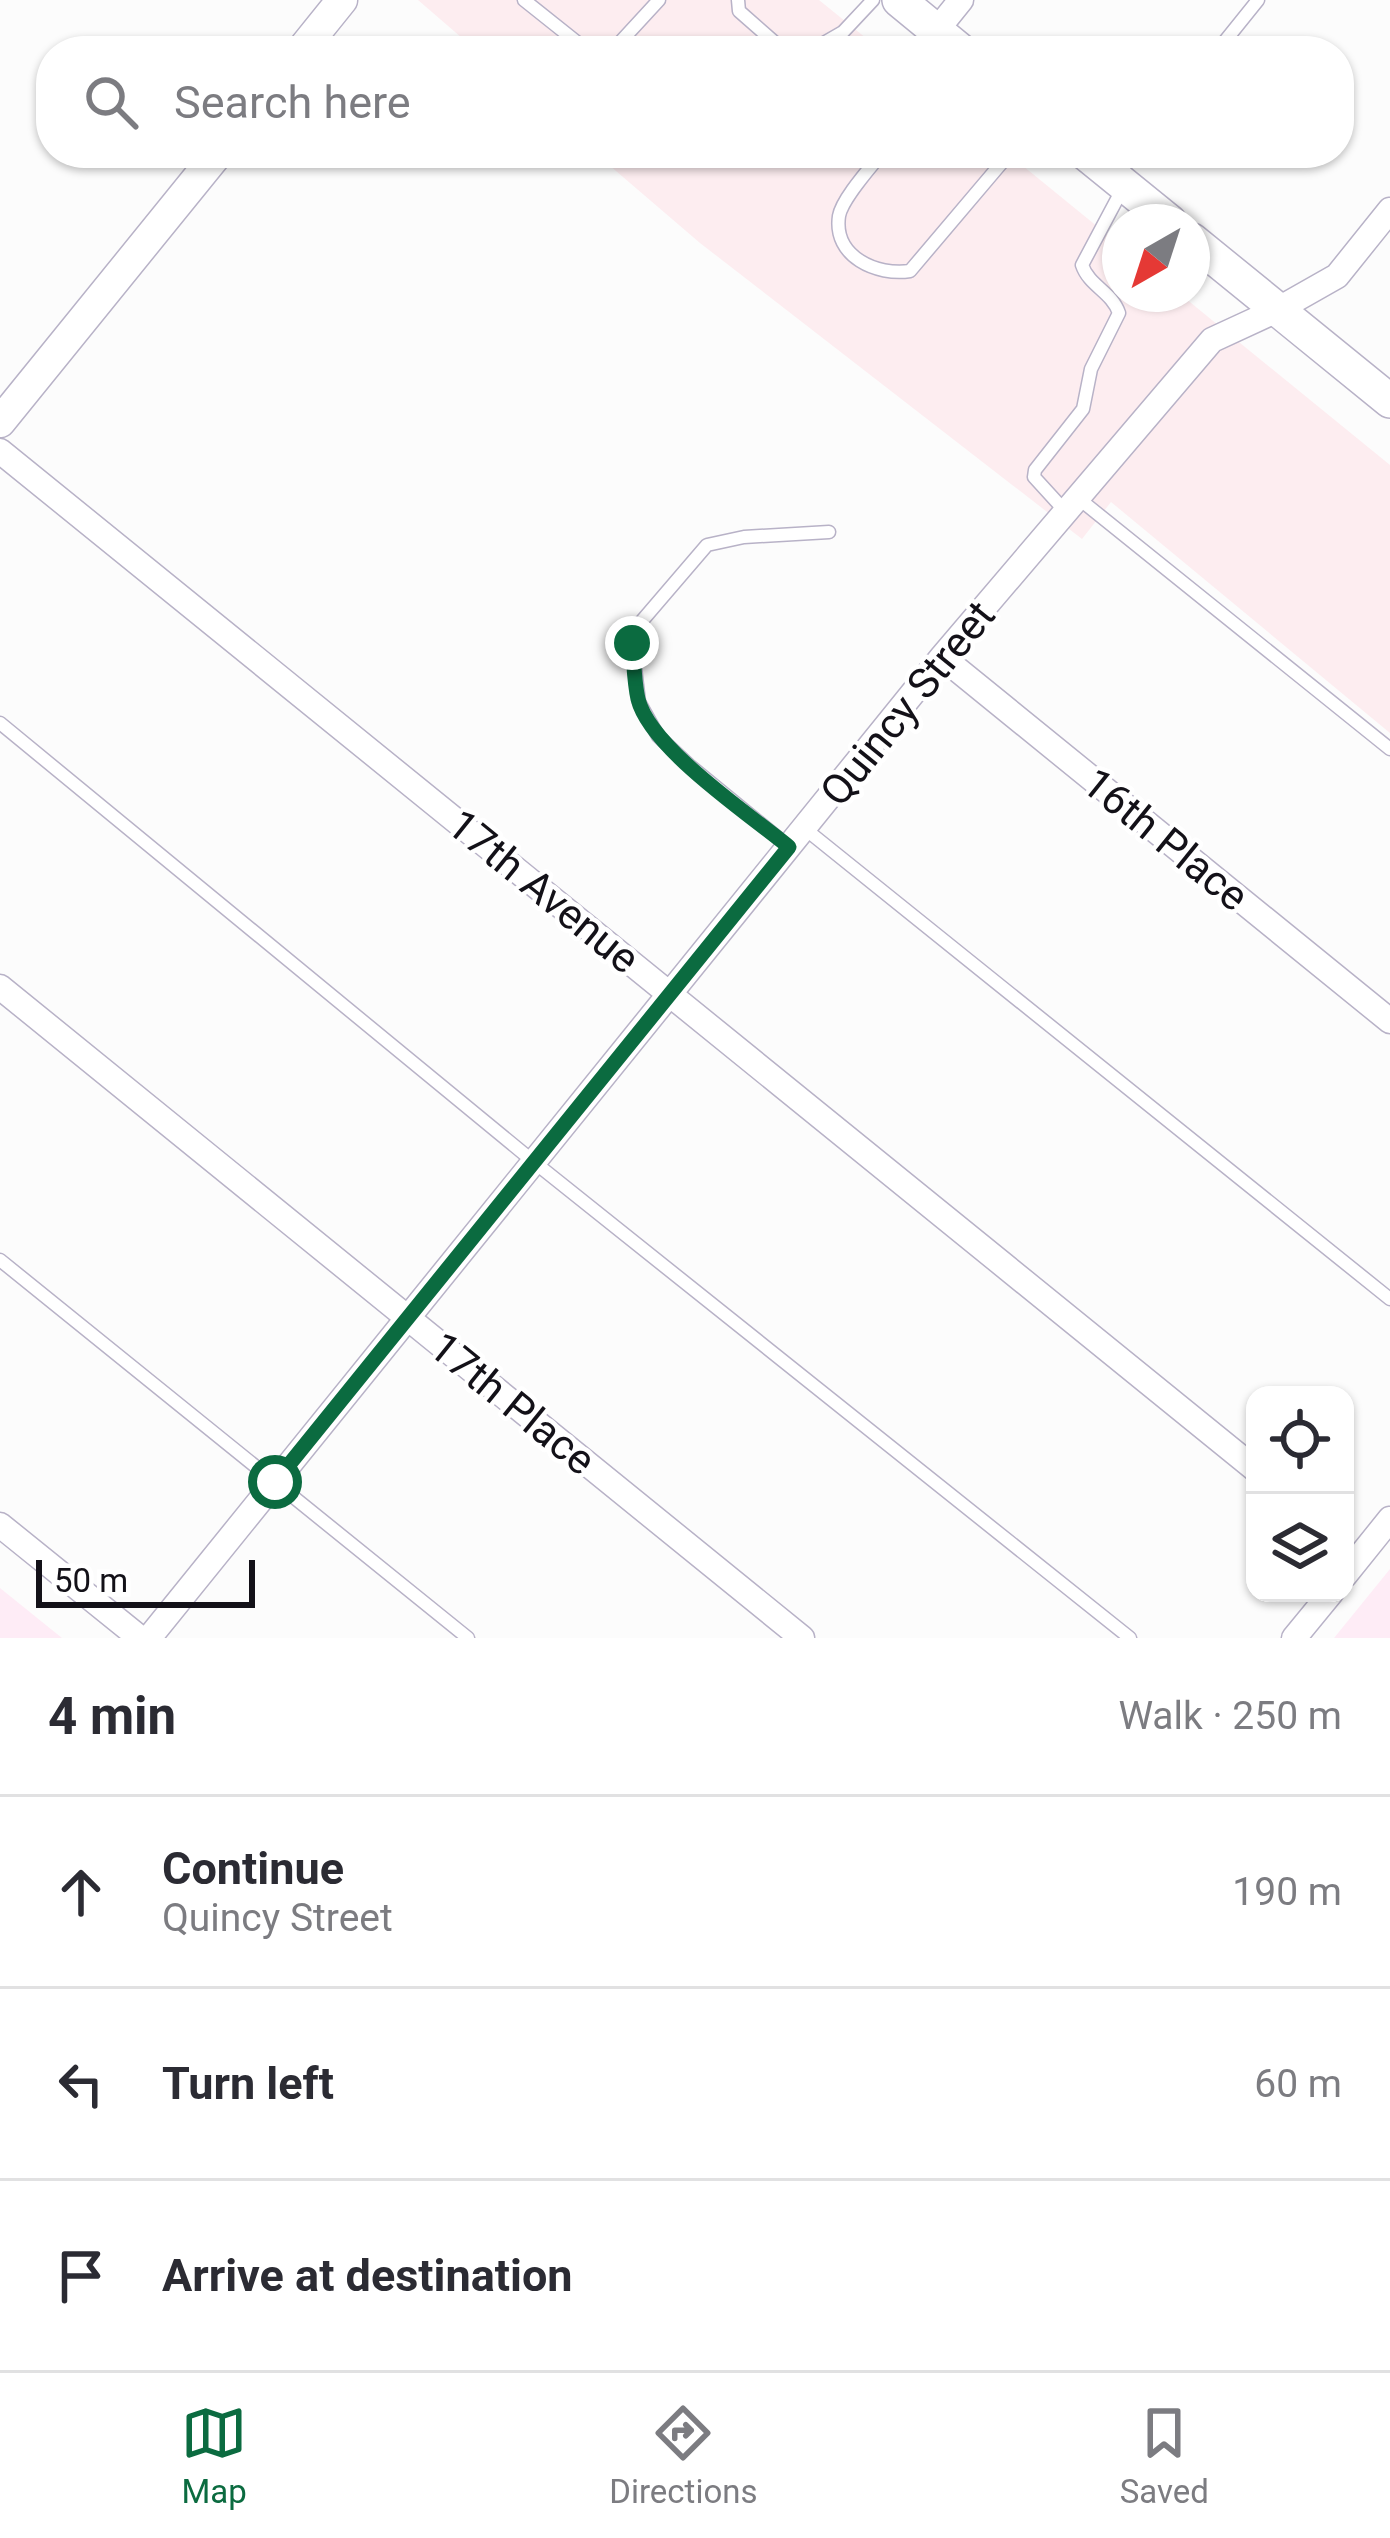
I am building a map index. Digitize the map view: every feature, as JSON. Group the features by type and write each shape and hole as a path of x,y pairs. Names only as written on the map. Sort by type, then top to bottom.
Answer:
{"main road":[{"path":"899,0 942,36"},
{"path":"1125,172 1153,204"},
{"path":"1210,255 1390,401"}],"street":[{"path":"313,36 342,0"},
{"path":"955,36 961,0"},
{"path":"0,422 206,168"},
{"name":"Quincy Street","path":"149,1638 942,657 1212,340 1337,277 1390,210"},
{"name":"17th Avenue","path":"0,451 1246,1462"},
{"name":"16th Place","path":"942,657 1390,1022"},
{"name":"17th Place","path":"0,988 802,1638"},
{"path":"1354,1554 1390,1520"},
{"path":"0,1525 140,1638"},
{"path":"1294,1638 1323,1602"}],"lane":[{"path":"524,0 569,36"},
{"path":"626,36 658,0"},
{"path":"738,0 739,11 768,36"},
{"path":"836,36 873,0"},
{"path":"1229,36 1258,0"},
{"path":"870,168 838,218 842,236 850,253 870,267 894,274 910,271 997,168"},
{"path":"1125,172 1082,265 1087,278 1115,302 1119,313 1091,369 1083,410 1034,477 1390,749"},
{"path":"829,532 707,544 641,622 632,643 639,702 658,736 688,765 797,837 1390,1299"},
{"path":"0,723 534,1162 1130,1638"},
{"path":"0,1260 468,1638"}],"shaded area":[{"path":"418,0 819,0 863,36 460,36"},
{"path":"612,168 1025,168 1102,230 1102,312 1202,312 1390,465 1390,733 1111,502 1082,539 700,243"},
{"path":"1390,1569 1390,1638 1334,1638"},
{"path":"0,1588 62,1638 0,1638"}],"route":[{"path":"275,1482 789,847 658,736 639,702 632,643"}]}
